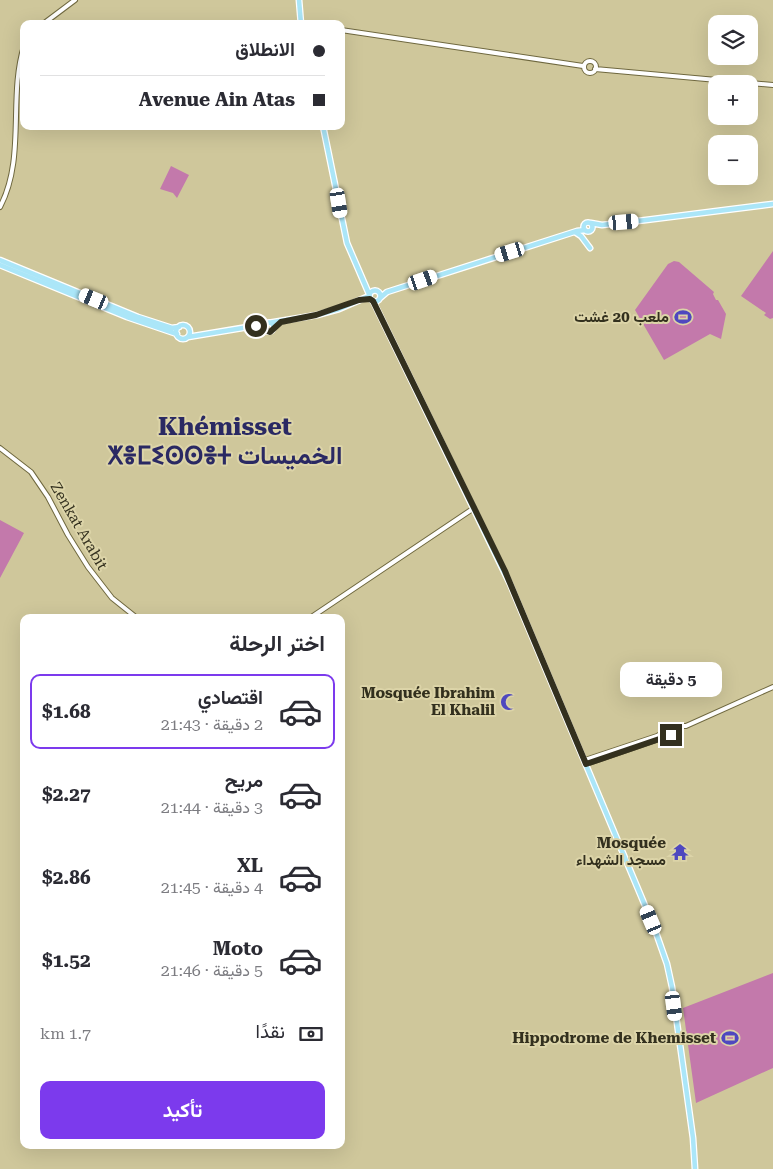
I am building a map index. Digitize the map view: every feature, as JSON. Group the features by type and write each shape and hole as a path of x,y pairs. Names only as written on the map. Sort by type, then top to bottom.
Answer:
{"main road":[{"path":"299,0 301,20"},
{"path":"324,130 349,250 370,297 383,319 514,592 654,927 667,964 693,1138 695,1169"},
{"path":"266,325 324,313 370,297 380,298 387,292 584,228 591,223 602,225 773,204"},
{"path":"591,223 592,230"},
{"path":"584,228 588,232 602,225"},
{"path":"575,231 590,248"},
{"path":"0,260 138,317 172,328 184,325 202,334"},
{"path":"0,265 127,317 177,334 182,338 272,324 274,328 281,322"},
{"path":"363,278 380,298 383,319"},
{"path":"376,291 387,292"},
{"path":"370,297 376,291"},
{"path":"177,334 179,327"},
{"path":"188,337 189,328"}],"street":[{"path":"48,20 75,0"},
{"path":"345,31 574,65 584,65 592,61 596,68"},
{"path":"0,207 5,198 12,171 20,65"},
{"path":"584,65 584,70 588,73 596,68 773,86"},
{"name":"Zenkat Arabit","path":"0,448 21,463 40,483 88,567 112,598 131,614"},
{"path":"316,614 474,508"},
{"path":"586,762 657,736 674,726 686,726 773,687"},
{"path":"678,726 680,733"},
{"path":"586,762 671,735 676,737 686,726"},
{"path":"669,730 671,735"}],"shaded area":[{"path":"171,166 189,175 177,198 173,193 160,189"},
{"path":"773,251 773,318 770,319 764,315 766,313 741,296"},
{"path":"674,261 679,262 714,292 716,300 718,300 726,314 721,339 710,334 664,360 635,310 668,264"},
{"path":"0,520 24,533 0,578"},
{"name":"Hippodrome de Khemisset","path":"773,973 773,1068 696,1103 683,1008"}],"place":[{"name":"ملعب 20 غشت","path":"683,317"},
{"name":"Mosquée Ibrahim El Khalil","path":"509,702"},
{"name":"Mosquée مسجد الشهداء","path":"680,852"},
{"name":"Hippodrome de Khemisset","path":"730,1038"}],"district":[{"name":"Khémisset ⵅⴻⵎⵉⵙⵙⴻⵜ الخميسات","path":"225,440"}],"route":[{"path":"256,326 265,328 270,332 281,322 316,315 359,300 370,299 373,301 505,571 586,764 671,735"}]}
